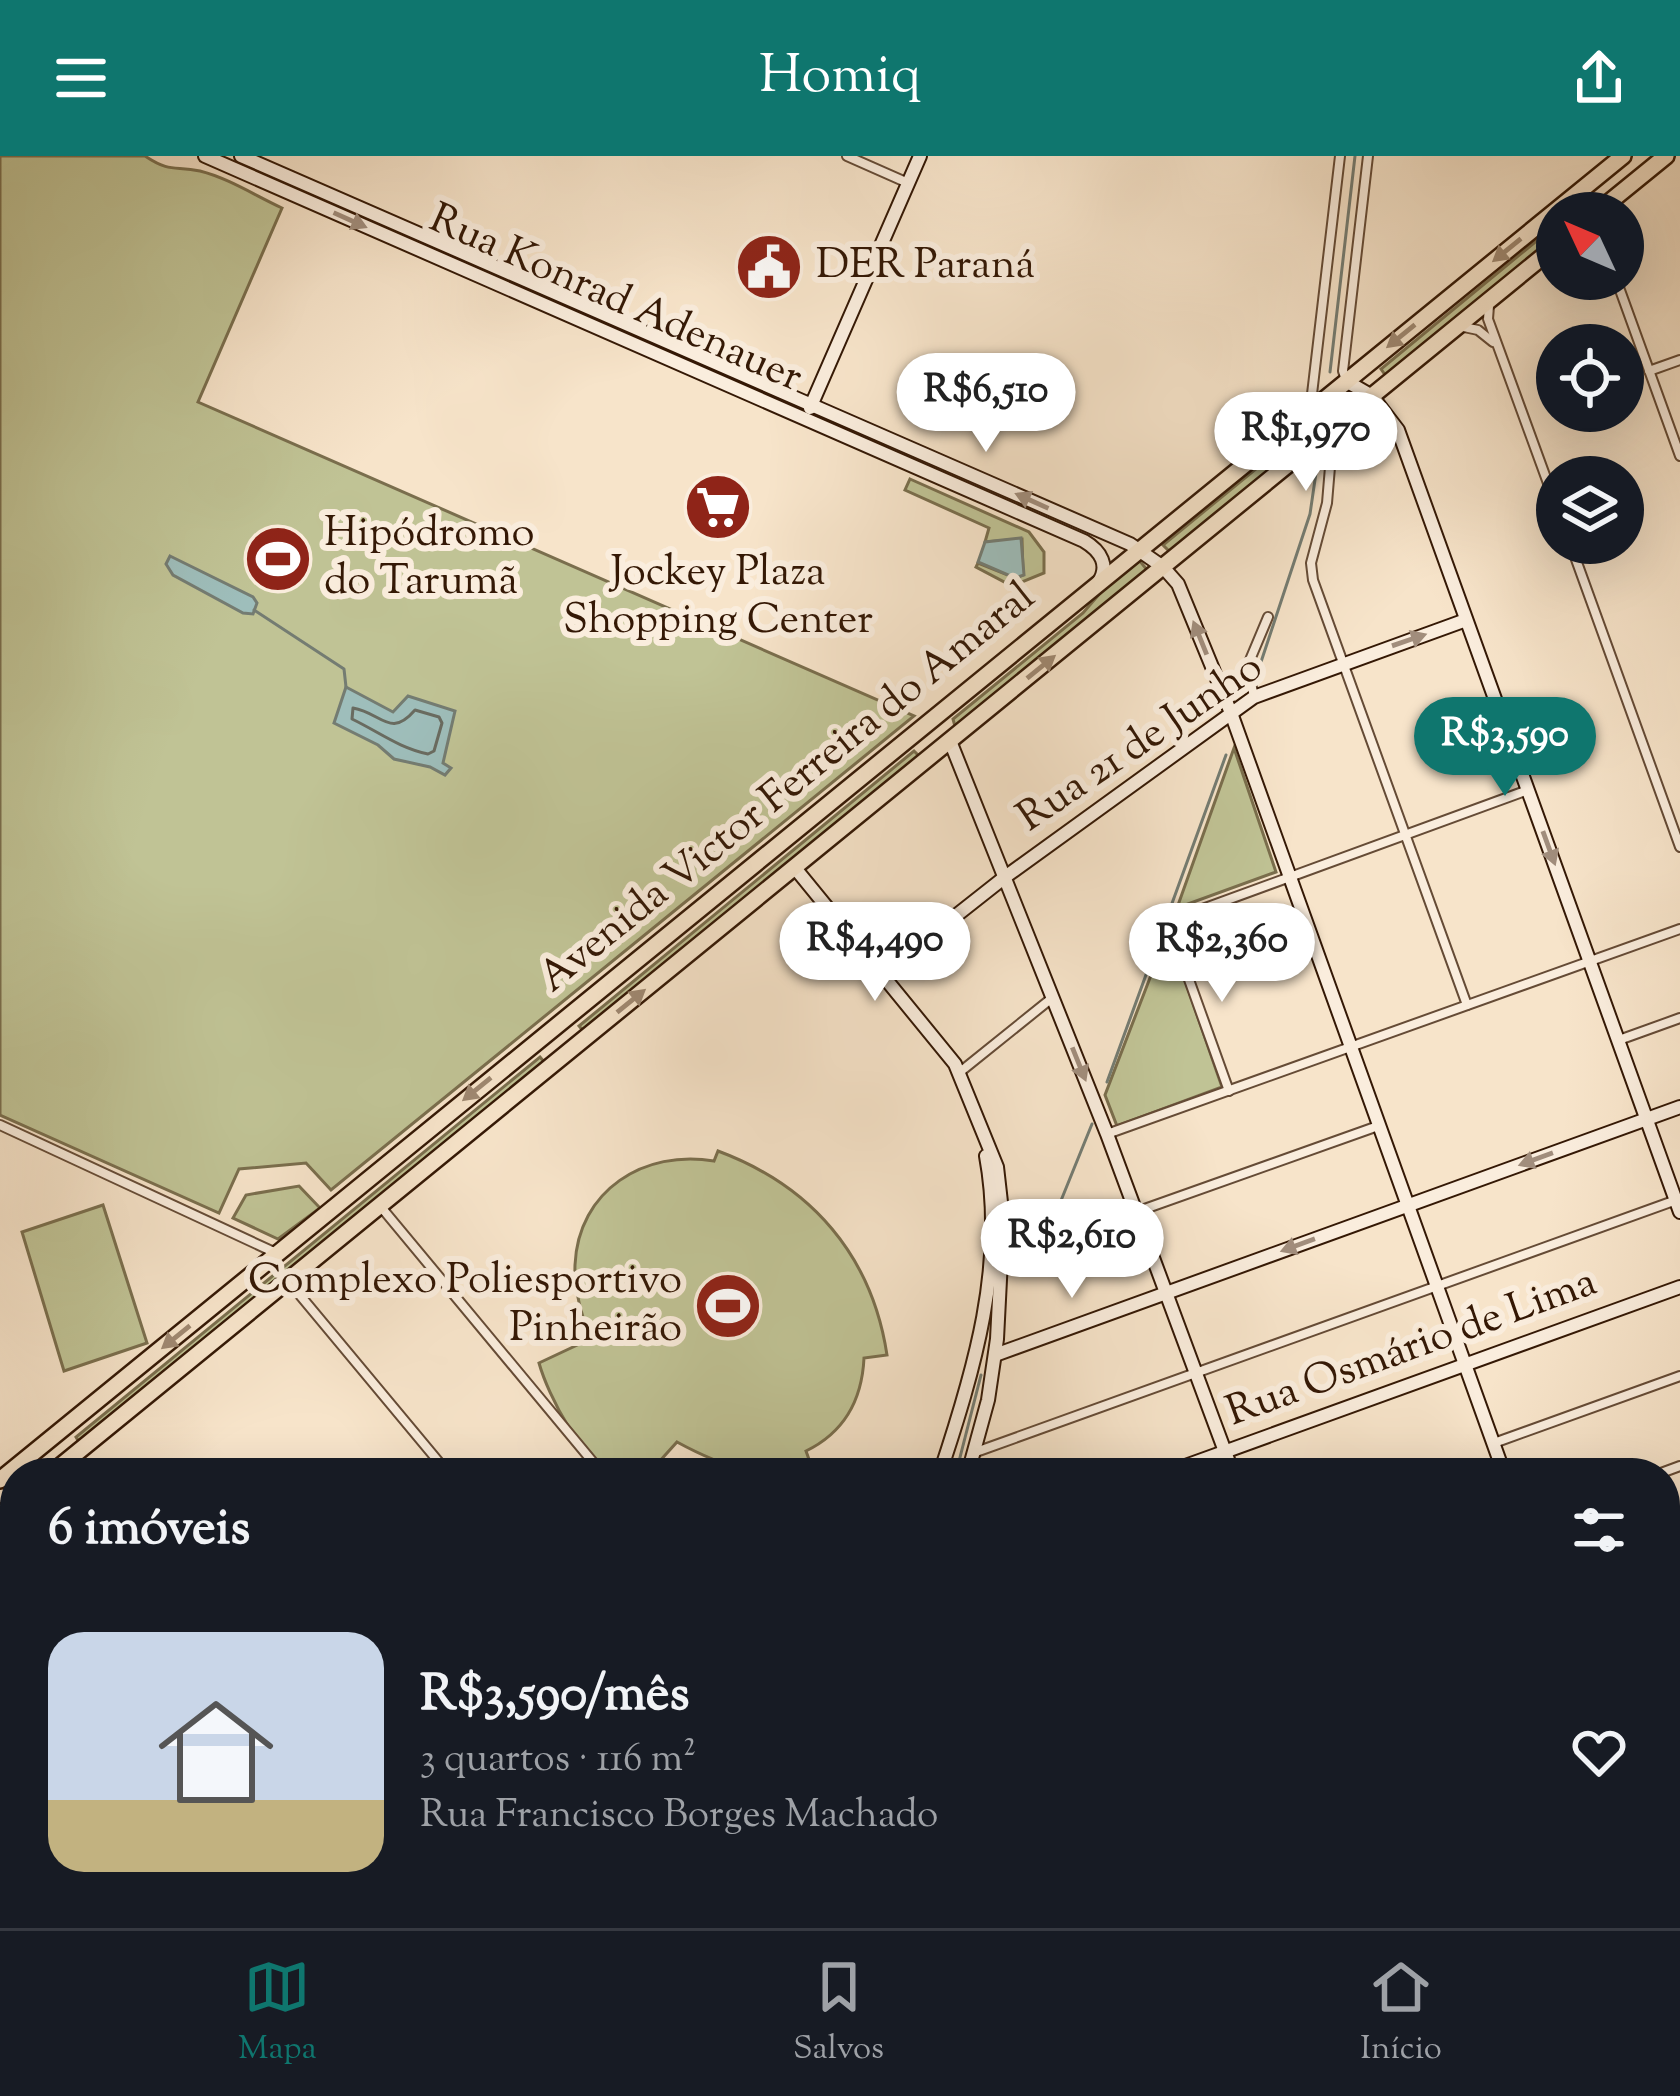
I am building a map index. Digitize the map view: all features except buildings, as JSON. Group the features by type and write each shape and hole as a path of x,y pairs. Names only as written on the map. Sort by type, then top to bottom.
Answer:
{"highway":[{"name":"Avenida Victor Ferreira do Amaral","path":"27,1458 1623,156"},
{"path":"1622,192 1666,156"},
{"name":"Avenida Victor Ferreira do Amaral","path":"70,1458 1536,262"},
{"path":"950,741 948,717 959,697"},
{"path":"562,1020 565,1038 581,1042"},
{"path":"534,1043 550,1048 553,1065"}],"street":[{"name":"Rua Konrad Adenauer","path":"205,156 1084,542 1096,549 1103,562 1098,583"},
{"name":"Rua Konrad Adenauer","path":"241,156 1138,549 1163,567"},
{"path":"847,156 908,183"},
{"path":"805,419 920,156"},
{"path":"1310,411 1340,156"},
{"path":"974,1453 1678,1203 1398,430 1372,396 1346,381 1342,371 1368,156"},
{"path":"1491,299 1488,319 1538,456"},
{"path":"1624,300 1680,456"},
{"path":"1458,326 1478,330 1498,347"},
{"path":"1649,371 1680,360"},
{"path":"1333,428 1327,503 1311,562 1313,580 1467,1005"},
{"path":"1578,564 1680,847"},
{"path":"1163,567 1178,584 1231,713 1499,1458"},
{"path":"1254,697 1247,667 1268,617"},
{"name":"Rua 21 de Junho","path":"882,974 1005,877 1254,697 1466,620"},
{"path":"950,741 1107,1134 1228,1458"},
{"path":"1229,1091 1177,944 1184,920 1193,910 1528,790"},
{"path":"795,868 960,1072 997,1167 1004,1201 995,1355 972,1458"},
{"path":"1107,1134 1680,929"},
{"path":"960,1072 1053,997"},
{"path":"1618,1040 1680,1018"},
{"path":"995,1355 1680,1107"},
{"path":"0,1125 277,1254"},
{"path":"945,1458 986,1308 992,1192 980,1125"},
{"path":"1136,1213 1379,1126"},
{"path":"380,1206 590,1458"},
{"path":"288,1281 436,1458"},
{"name":"Rua Osmário de Lima","path":"1206,1458 1680,1287"},
{"path":"1494,1443 1680,1376"}],"green space":[{"name":"Hipódromo do Tarumã","path":"0,156 145,156 168,167 221,178 282,208 198,402 914,716 331,1190 306,1163 239,1169 219,1213 0,1115"},
{"path":"1536,241 1536,254 1386,376 1381,369"},
{"path":"1339,401 1346,410 1171,553 1163,545"},
{"path":"910,479 1029,532 1044,552 1044,573 1012,586 976,567 978,563 1015,578 1023,575 1022,539 985,542 989,528 905,490"},
{"path":"1139,560 1148,571 956,730 953,719 1083,613 1108,584"},
{"path":"1234,748 1276,872 1177,908"},
{"path":"914,751 921,758 585,1033 579,1026"},
{"path":"1168,931 1222,1087 1117,1126 1105,1095"},
{"path":"540,1057 545,1063 79,1442 76,1437"},
{"name":"Complexo Poliesportivo Pinheirão","path":"718,1151 752,1166 809,1205 832,1229 867,1286 887,1355 864,1358 860,1388 849,1413 831,1434 806,1451 808,1458 710,1458 677,1442 663,1458 594,1458 559,1410 539,1363 590,1339 577,1294 575,1265 588,1215 620,1180 640,1169 688,1159 714,1161"},
{"path":"299,1186 320,1208 278,1239 233,1218 246,1195"},
{"path":"103,1205 147,1343 64,1371 22,1232"}],"water":[{"path":"1021,538 1024,575 1015,578 978,562 985,542"},
{"path":"170,556 253,597 257,603 253,614 173,575 166,564"},
{"path":"346,687 393,712 408,696 455,711 443,763 451,768 445,775 394,759 378,745 334,723"}],"waterway":[{"path":"1330,372 1355,156"},
{"path":"1258,671 1310,514 1317,466"},
{"path":"254,610 344,669 346,687"},
{"path":"1107,1082 1226,755"},
{"path":"1021,1271 1060,1203 1092,1124"},
{"path":"960,1458 981,1375"}],"place":[{"name":"DER Paraná","path":"769,267"},
{"name":"Jockey Plaza Shopping Center","path":"718,507"},
{"name":"Hipódromo do Tarumã","path":"278,559"},
{"name":"Complexo Poliesportivo Pinheirão","path":"728,1306"}]}
